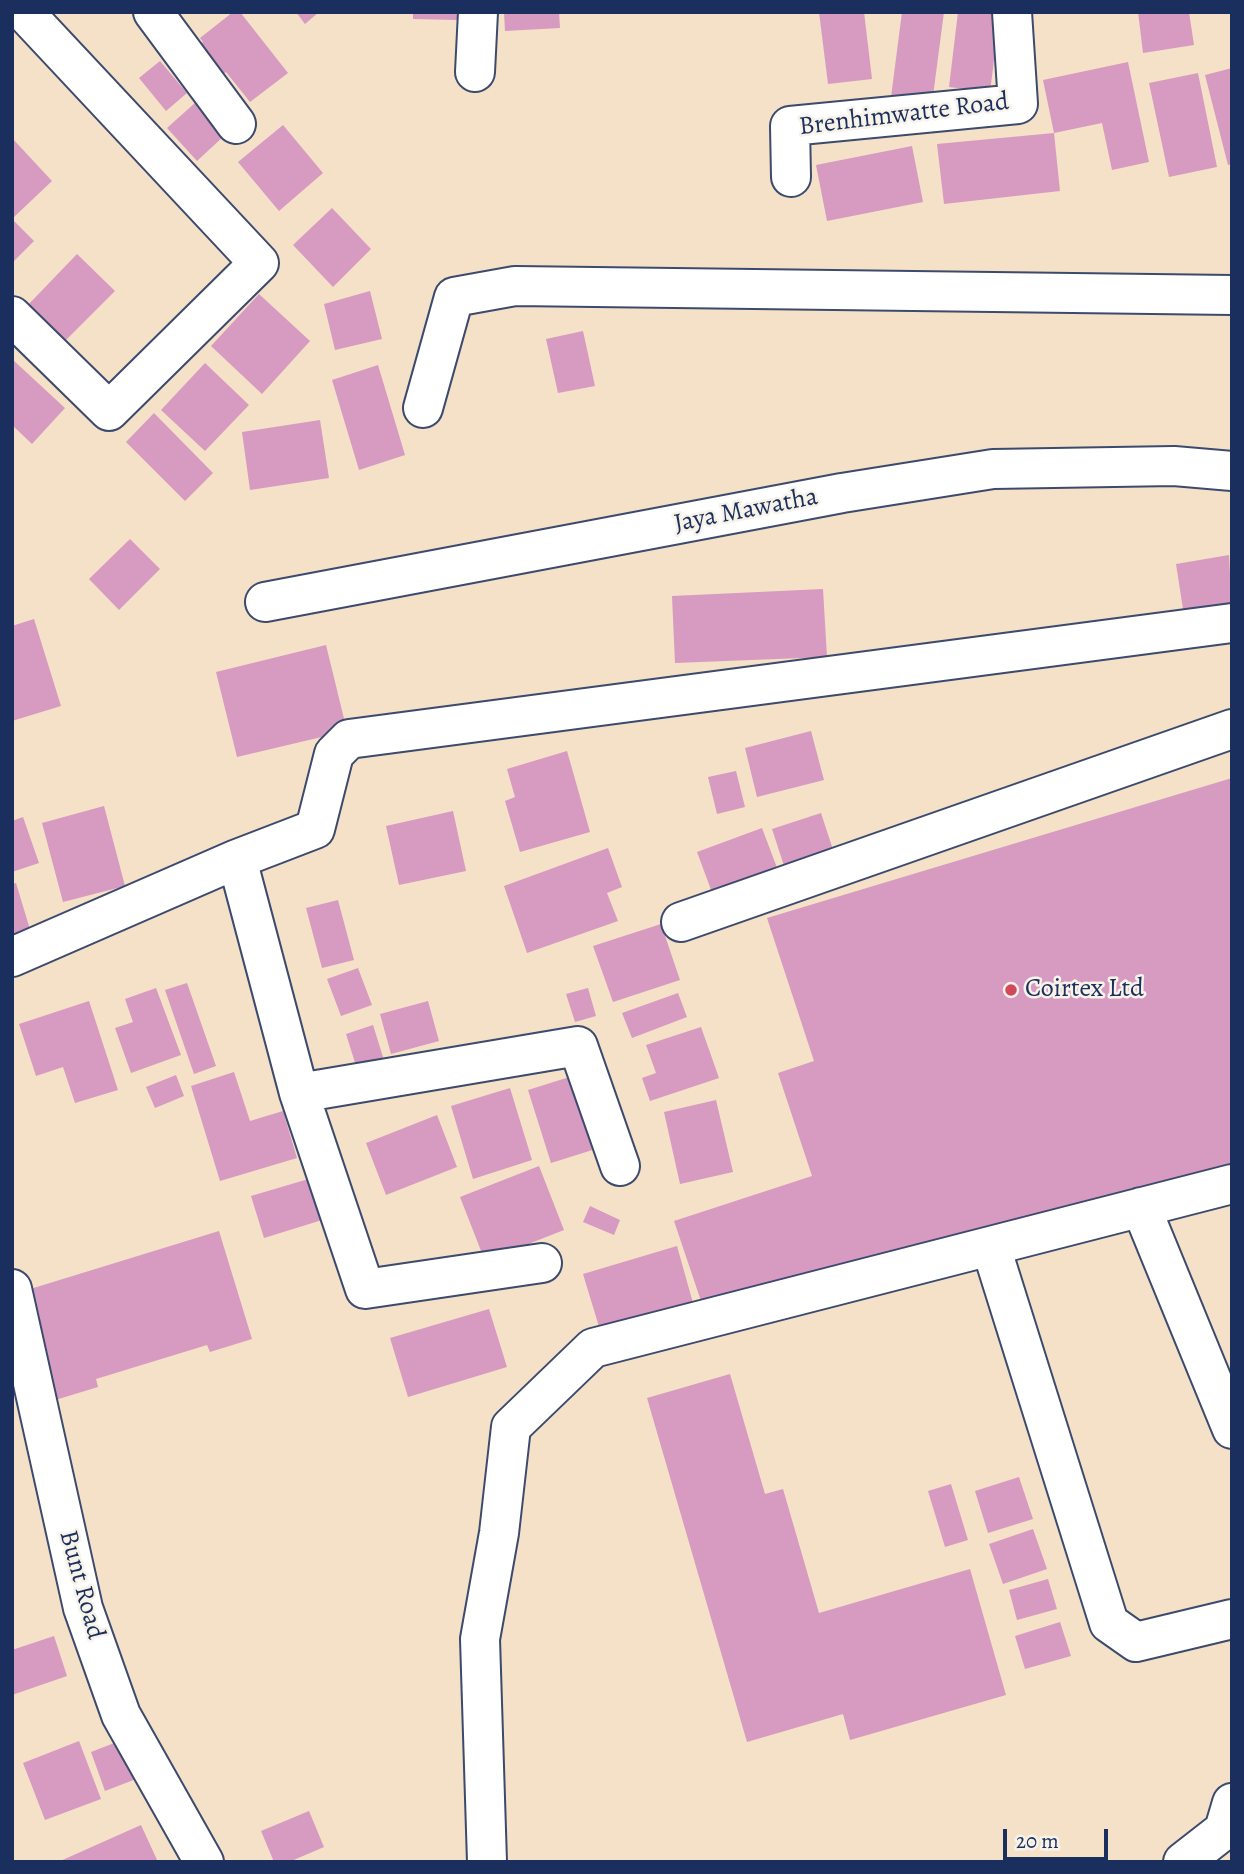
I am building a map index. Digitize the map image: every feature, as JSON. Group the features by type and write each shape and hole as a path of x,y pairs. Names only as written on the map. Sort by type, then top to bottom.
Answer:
{"street":[{"path":"12,316 109,411 259,263 24,12"},
{"path":"153,12 236,124"},
{"path":"475,72 478,12"},
{"name":"Brenhimwatte Road","path":"791,177 790,126 1018,104 1012,12"},
{"path":"423,408 454,297 515,286 1232,295"},
{"name":"Jaya Mawatha","path":"265,602 842,493 993,469 1174,466 1232,471"},
{"path":"12,957 237,859 315,830 334,754 349,739 1232,623"},
{"path":"681,922 1232,729"},
{"path":"237,859 299,1093 365,1289 542,1263"},
{"path":"299,1093 578,1046 620,1167"},
{"path":"487,1862 480,1639 499,1533 511,1427 593,1348 1232,1184"},
{"path":"1142,1207 1232,1429"},
{"path":"991,1247 1109,1623 1136,1642 1232,1619"},
{"name":"Bunt Road","path":"12,1289 83,1608 121,1715 204,1862"},
{"path":"1183,1862 1224,1830 1232,1803"}],"building":[{"path":"233,12 240,12 288,73 250,102 226,72 210,84 188,54 203,42 200,38"},
{"path":"296,12 319,12 305,24"},
{"path":"413,12 457,12 457,20 413,19"},
{"path":"504,12 559,12 560,28 505,31"},
{"path":"819,12 864,12 872,79 828,84"},
{"path":"902,12 944,12 931,111 890,105"},
{"path":"958,12 1000,12 990,92 949,87"},
{"path":"1138,12 1189,12 1194,45 1143,53"},
{"path":"160,61 187,93 166,111 139,78"},
{"path":"1128,62 1149,162 1112,170 1102,123 1054,133 1043,80"},
{"path":"1232,68 1232,164 1228,165 1205,75"},
{"path":"1198,73 1217,167 1169,177 1149,83"},
{"path":"196,102 225,135 197,161 167,128"},
{"path":"283,125 323,173 279,211 238,162"},
{"path":"1054,133 1060,191 944,204 937,144"},
{"path":"12,138 52,181 14,217 12,215"},
{"path":"912,146 923,202 827,221 816,165"},
{"path":"332,208 371,249 333,287 293,245"},
{"path":"12,219 34,241 12,263"},
{"path":"77,254 115,291 64,342 27,306"},
{"path":"370,291 382,339 335,350 324,304"},
{"path":"259,294 310,341 262,394 211,346"},
{"path":"583,331 595,386 558,393 546,339"},
{"path":"12,359 65,408 32,444 12,425"},
{"path":"205,363 249,405 205,451 161,410"},
{"path":"378,365 405,455 359,470 332,380"},
{"path":"154,413 213,473 185,501 126,442"},
{"path":"320,420 329,478 250,490 242,432"},
{"path":"130,539 160,569 119,610 89,579"},
{"path":"1229,555 1232,614 1185,622 1176,564"},
{"path":"823,589 827,657 675,663 672,596"},
{"path":"34,619 61,706 12,721 12,626"},
{"path":"326,645 347,731 237,757 216,672"},
{"path":"811,731 824,780 757,797 745,748"},
{"path":"567,751 590,832 520,852 505,801 515,797 507,769"},
{"path":"736,771 745,807 717,814 708,777"},
{"name":"Coirtex Ltd","path":"1232,778 1232,1165 702,1304 674,1221 812,1176 778,1073 814,1061 767,918"},
{"path":"104,806 125,886 63,902 42,823"},
{"path":"453,811 466,871 399,885 386,826"},
{"path":"821,813 837,862 788,878 772,829"},
{"path":"23,817 39,863 12,872 12,821"},
{"path":"762,828 782,881 717,906 697,852"},
{"path":"608,848 622,887 607,893 618,921 527,953 504,886"},
{"path":"16,883 35,946 12,953 12,884"},
{"path":"338,900 354,960 322,968 306,908"},
{"path":"661,924 680,980 613,1002 593,946"},
{"path":"358,968 372,1005 341,1016 327,979"},
{"path":"187,983 216,1066 194,1074 165,990"},
{"path":"156,988 181,1055 131,1073 115,1028 133,1022 125,999"},
{"path":"588,988 596,1016 575,1022 566,994"},
{"path":"678,993 687,1017 632,1038 622,1013"},
{"path":"89,1001 118,1090 75,1103 63,1067 36,1076 19,1024"},
{"path":"428,1001 439,1041 391,1054 380,1014"},
{"path":"373,1025 384,1060 357,1069 346,1034"},
{"path":"701,1027 719,1078 650,1101 642,1078 656,1073 646,1045"},
{"path":"234,1072 250,1121 283,1111 297,1158 220,1181 191,1086"},
{"path":"579,1074 602,1147 551,1163 528,1090"},
{"path":"176,1075 184,1096 155,1108 146,1087"},
{"path":"510,1088 532,1160 473,1179 451,1106"},
{"path":"716,1100 733,1172 680,1184 664,1112"},
{"path":"437,1115 457,1167 386,1195 366,1143"},
{"path":"539,1166 564,1230 485,1261 460,1197"},
{"path":"322,1175 335,1216 264,1238 251,1196"},
{"path":"590,1206 620,1220 614,1235 583,1222"},
{"path":"219,1231 252,1339 210,1352 207,1345 96,1379 98,1387 52,1401 38,1354 46,1352 27,1290"},
{"path":"677,1246 693,1303 600,1330 583,1274"},
{"path":"489,1309 507,1367 408,1397 390,1338"},
{"path":"730,1374 765,1494 783,1489 819,1613 970,1569 1006,1695 850,1740 843,1714 747,1742 647,1398"},
{"path":"1019,1477 1033,1519 988,1533 975,1491"},
{"path":"951,1484 968,1540 945,1547 928,1491"},
{"path":"1033,1529 1047,1569 1003,1584 989,1544"},
{"path":"1048,1579 1057,1609 1017,1620 1009,1590"},
{"path":"1060,1622 1071,1656 1025,1669 1015,1636"},
{"path":"54,1636 67,1676 12,1695 12,1650"},
{"path":"122,1740 136,1779 105,1791 91,1752"},
{"path":"79,1741 101,1799 45,1820 23,1763"},
{"path":"309,1811 324,1847 289,1862 274,1862 261,1831"},
{"path":"141,1825 158,1862 58,1862"}],"place":[{"name":"Coirtex Ltd","path":"1011,990"}]}
